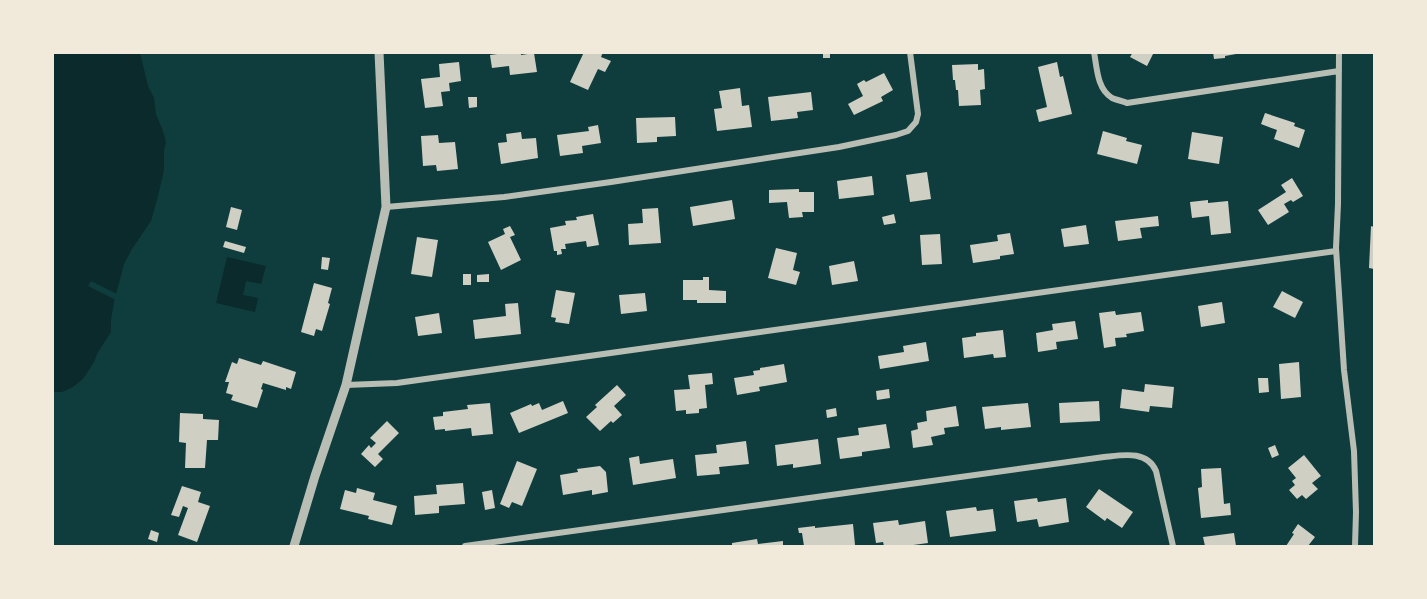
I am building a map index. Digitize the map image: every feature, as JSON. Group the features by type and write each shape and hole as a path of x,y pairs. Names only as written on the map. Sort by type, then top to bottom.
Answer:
{"street":[{"path":"294,546 346,385 386,207 379,52"},
{"path":"386,207 504,197 587,186 839,147 896,135 908,131 916,122 918,114 910,52"},
{"path":"1094,52 1098,80 1104,90 1112,98 1127,103 1339,70"},
{"path":"1339,52 1336,251 1339,309 1354,462 1355,546"},
{"path":"346,385 398,383 1336,251"},
{"path":"465,546 1126,455 1146,458 1154,465 1173,546"}],"water":[{"path":"53,53 140,53 166,142 164,170 151,221 124,264 114,302 111,332 83,379 62,392 53,392"},
{"path":"227,257 266,266 261,284 246,281 243,295 258,298 255,312 216,303"}],"pier":[{"path":"91,281 119,295 118,301 88,286"}],"building":[{"path":"521,52 521,55 534,53 537,72 510,75 509,66 492,68 490,55"},
{"path":"584,52 603,52 601,57 611,61 605,72 598,69 588,90 570,82"},
{"path":"823,52 830,52 830,58 823,58"},
{"path":"1133,52 1154,52 1147,66 1130,57"},
{"path":"1213,52 1236,52 1236,54 1214,59"},
{"path":"459,62 461,81 449,83 450,91 441,92 443,106 425,108 421,79 440,77 439,64"},
{"path":"1057,62 1060,77 1063,76 1072,114 1039,122 1036,110 1047,107 1038,67"},
{"path":"978,64 978,70 984,69 985,89 980,90 981,105 959,106 952,65"},
{"path":"884,73 893,90 881,97 883,101 854,115 848,104 863,96 857,84"},
{"path":"740,88 742,106 749,105 752,127 717,131 714,109 722,108 719,91"},
{"path":"811,92 813,110 797,112 798,118 771,121 768,97"},
{"path":"468,97 477,97 477,107 469,108"},
{"path":"1265,113 1295,123 1294,126 1305,130 1299,148 1274,139 1277,130 1261,124"},
{"path":"675,117 676,136 657,137 657,142 637,143 636,118"},
{"path":"598,125 601,143 582,146 583,153 560,156 557,135 589,131 588,127"},
{"path":"1103,131 1142,145 1137,164 1097,154"},
{"path":"521,132 522,139 536,138 538,158 501,164 498,143 507,142 506,134"},
{"path":"1192,132 1223,137 1219,164 1188,159"},
{"path":"438,135 439,143 455,142 458,169 437,171 436,165 423,166 421,136"},
{"path":"927,172 931,199 910,202 906,175"},
{"path":"872,176 874,195 839,199 837,181"},
{"path":"1292,178 1303,196 1284,204 1289,212 1268,225 1258,210 1286,192 1281,185"},
{"path":"799,189 799,192 814,192 814,212 802,212 803,217 789,218 787,202 769,203 769,190"},
{"path":"732,200 735,219 693,226 690,207"},
{"path":"1208,200 1208,203 1228,201 1231,233 1211,235 1209,216 1192,218 1190,202"},
{"path":"231,207 242,210 237,230 226,227"},
{"path":"658,208 661,243 629,245 628,224 643,223 642,209"},
{"path":"593,214 599,245 587,247 586,241 565,244 566,249 561,249 562,254 557,255 557,251 554,251 550,228 566,225 565,221 577,220 576,217"},
{"path":"894,214 896,223 884,225 882,217"},
{"path":"1158,216 1159,226 1140,228 1142,238 1118,241 1115,221"},
{"path":"1086,225 1089,244 1064,247 1061,229"},
{"path":"510,226 515,235 510,237 521,260 501,270 488,242 505,234 503,229"},
{"path":"1371,226 1374,227 1374,269 1369,268"},
{"path":"1010,233 1014,254 1000,256 1000,259 973,263 970,245 998,241 997,235"},
{"path":"940,234 942,264 922,265 920,235"},
{"path":"417,237 438,240 432,277 411,274"},
{"path":"225,241 246,247 244,253 223,247"},
{"path":"776,248 797,253 793,270 800,272 796,285 768,278"},
{"path":"322,257 330,258 328,270 321,269"},
{"path":"854,261 858,281 832,285 829,266"},
{"path":"463,274 471,274 471,285 463,285"},
{"path":"489,274 489,282 477,282 477,275"},
{"path":"703,277 709,277 709,290 726,291 726,303 697,303 697,300 683,300 683,280 703,280"},
{"path":"314,283 332,288 322,331 316,329 314,336 301,332"},
{"path":"556,290 575,293 569,324 555,322 556,318 551,317"},
{"path":"1282,291 1303,302 1295,318 1273,307"},
{"path":"645,293 647,311 621,314 619,295"},
{"path":"1222,302 1225,323 1201,327 1198,306"},
{"path":"518,303 521,334 475,339 473,320 506,316 505,304"},
{"path":"1115,311 1116,315 1141,312 1144,331 1126,334 1127,337 1115,338 1116,346 1104,348 1099,313"},
{"path":"439,313 442,333 418,336 415,317"},
{"path":"1075,321 1078,339 1056,342 1057,349 1038,352 1036,333 1053,330 1052,324"},
{"path":"1003,330 1006,357 994,358 993,354 964,358 962,338 976,336 976,333"},
{"path":"926,342 929,361 880,369 878,356 904,352 903,346"},
{"path":"239,358 261,365 263,361 296,372 291,389 286,387 286,390 263,383 257,408 231,400 233,395 226,393 229,382 225,382 232,362 237,364"},
{"path":"1299,362 1301,397 1281,399 1279,364"},
{"path":"784,364 787,382 759,387 760,391 737,395 734,378 754,375 753,371 760,370 760,368"},
{"path":"712,373 713,384 705,385 707,408 699,409 699,413 686,414 686,410 676,411 674,390 690,389 688,375"},
{"path":"1258,378 1268,378 1269,392 1259,393"},
{"path":"1145,384 1174,387 1172,408 1150,406 1149,412 1120,408 1122,389 1144,392"},
{"path":"617,385 626,395 614,406 622,415 600,431 586,417 597,407 595,405"},
{"path":"889,389 890,398 877,400 876,391"},
{"path":"563,401 568,413 519,433 510,413 539,403 542,410"},
{"path":"1099,401 1100,421 1060,423 1059,403"},
{"path":"490,403 493,434 472,436 471,428 435,430 433,417 443,416 443,412 468,409 467,405"},
{"path":"1028,403 1031,427 985,429 982,407"},
{"path":"956,406 959,426 944,428 945,434 931,437 933,445 913,448 911,431 918,429 917,423 927,421 926,411"},
{"path":"836,408 837,416 827,418 826,410"},
{"path":"180,413 203,414 203,419 219,420 218,440 207,440 205,468 185,468 186,443 179,442"},
{"path":"387,421 399,433 378,454 383,459 375,467 361,454 369,445 371,448 376,443 370,438"},
{"path":"886,424 890,448 862,452 862,456 840,459 837,438 859,435 858,428"},
{"path":"818,439 821,464 793,468 793,464 777,466 775,445"},
{"path":"746,441 749,464 719,467 720,474 697,476 695,455 717,453 716,445"},
{"path":"1275,445 1279,455 1272,458 1268,448"},
{"path":"1304,455 1321,476 1312,483 1318,489 1306,499 1302,495 1297,499 1289,490 1295,485 1292,481 1296,478 1288,468"},
{"path":"639,456 640,464 673,459 676,478 633,485 629,458"},
{"path":"517,461 537,469 522,506 512,502 509,508 500,504"},
{"path":"600,466 606,472 608,492 592,495 592,490 563,495 560,475 578,472 577,469"},
{"path":"1221,468 1224,504 1230,503 1231,515 1201,518 1198,488 1202,487 1201,469"},
{"path":"463,483 465,504 439,506 439,513 415,515 414,496 437,494 436,485"},
{"path":"182,486 201,492 198,502 210,506 197,542 178,535 188,508 183,506 179,517 171,515"},
{"path":"357,488 375,493 373,500 397,506 392,525 368,519 369,516 340,509 345,490 356,493"},
{"path":"1099,489 1133,512 1122,528 1107,518 1105,521 1086,507"},
{"path":"492,490 495,508 485,510 482,492"},
{"path":"1037,498 1038,502 1066,498 1069,522 1039,527 1037,519 1017,522 1014,501"},
{"path":"976,507 977,511 993,509 996,531 950,537 946,511"},
{"path":"898,520 899,525 925,521 928,543 884,546 883,542 876,543 873,523"},
{"path":"853,524 855,545 845,546 804,546 802,533 799,533 798,528 815,526 815,528"},
{"path":"1298,524 1315,537 1308,546 1286,546 1294,534 1292,533"},
{"path":"151,530 159,533 157,542 148,539"},
{"path":"1234,533 1236,546 1205,546 1203,537"},
{"path":"757,539 758,544 783,541 783,546 732,546 732,543"}]}
